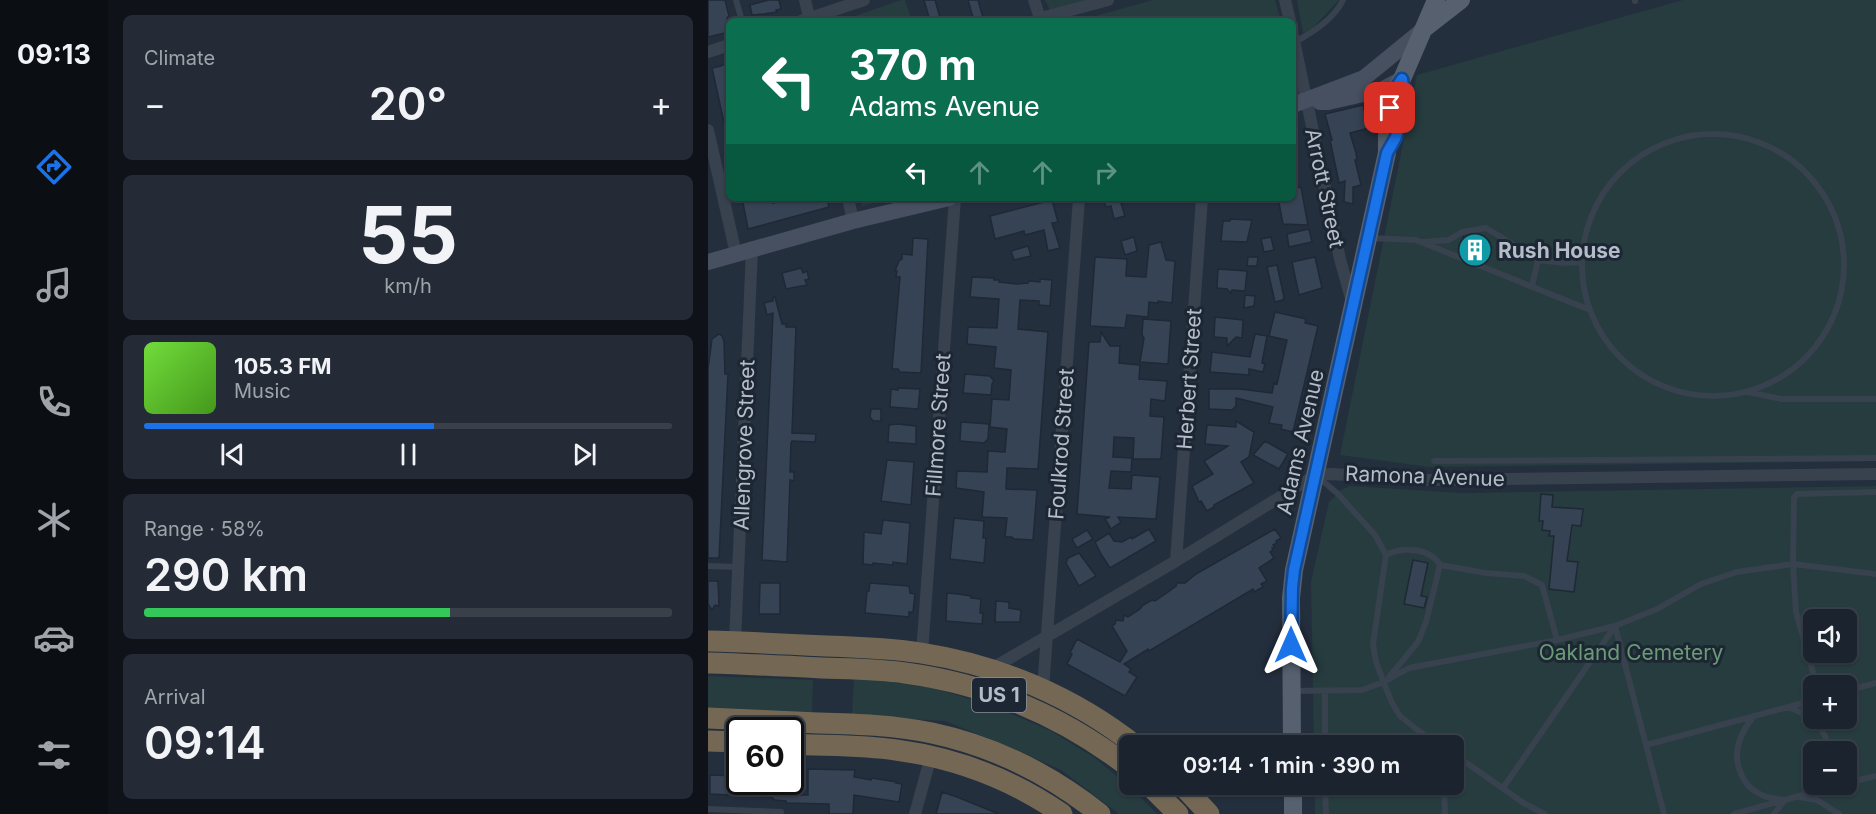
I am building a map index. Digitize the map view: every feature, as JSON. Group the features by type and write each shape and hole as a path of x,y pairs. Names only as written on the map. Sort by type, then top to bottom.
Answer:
{"highway":[{"name":"US 1","path":"708,641 819,645 922,653 991,669 1043,689 1094,716 1121,735"},
{"name":"US 1","path":"708,663 885,671 962,683 998,695 1066,725 1119,760"},
{"name":"US 1","path":"708,718 848,724 915,730 948,737 1010,759 1054,782 1100,814"},
{"path":"708,741 726,742"},
{"path":"804,745 894,750 931,756 1000,779 1062,814"},
{"path":"1159,795 1178,814"},
{"path":"1191,795 1209,814"}],"main road":[{"name":"Adams Avenue","path":"1292,735 1292,588 1322,480 1353,304 1387,153 1396,137 1405,98 1402,79 1437,0"},
{"path":"1424,29 1461,0"},
{"path":"1293,795 1293,813"}],"street":[{"path":"805,0 806,18"},
{"path":"812,18 864,0"},
{"path":"1034,0 1041,18"},
{"path":"1045,18 1108,0"},
{"path":"1285,0 1289,18"},
{"path":"1300,103 1364,78 1424,29"},
{"path":"708,52 726,46"},
{"name":"Arrott Street","path":"1296,61 1300,103 1353,304"},
{"path":"1300,103 1328,102 1381,90 1402,79"},
{"path":"708,130 736,255"},
{"path":"849,201 853,221"},
{"path":"708,262 853,221 936,201"},
{"name":"Fillmore Street","path":"922,653 955,201"},
{"name":"Foulkrod Street","path":"1043,689 1079,201"},
{"name":"Herbert Street","path":"1176,561 1202,201"},
{"name":"Allengrove Street","path":"735,642 752,249"},
{"name":"Ramona Avenue","path":"991,669 1331,474 1431,480 1876,474"},
{"path":"915,814 931,756"}],"lane":[{"path":"736,0 741,18"},
{"path":"1296,39 1311,33 1338,10 1343,0"},
{"path":"1716,133 1763,143 1792,159 1807,172 1831,206 1839,225 1844,245 1845,266 1838,309 1829,329 1806,359 1786,375 1748,392 1734,395 1692,395 1666,388 1649,380 1612,349 1599,330 1590,310 1583,285 1582,262 1585,236 1592,213 1603,193 1619,173 1650,149 1674,139 1716,133"},
{"path":"1422,242 1449,240 1462,232 1486,228 1538,260 1582,262"},
{"path":"1368,238 1416,240 1590,310"},
{"path":"1532,286 1538,260"},
{"path":"1748,392 1781,399 1876,399"},
{"path":"1434,461 1876,458"},
{"path":"1322,480 1376,535 1386,555 1373,644 1376,662 1391,701 1400,716 1425,735"},
{"path":"1814,675 1796,612 1793,564 1794,498 1797,494 1876,492"},
{"path":"1384,682 1418,642 1426,622 1440,565 1436,558 1428,553 1401,549 1386,555"},
{"path":"1292,691 1362,690 1384,682 1409,668 1557,640 1615,626 1657,609 1701,584 1737,572 1793,564 1876,574"},
{"path":"1440,565 1486,573 1524,576 1542,585 1557,640"},
{"path":"708,566 738,567"},
{"path":"1615,626 1664,814"},
{"path":"1503,788 1615,626"},
{"path":"1857,688 1876,683"},
{"path":"1325,691 1325,735"},
{"path":"1646,745 1803,703"},
{"path":"1786,707 1803,712 1816,721 1825,734 1827,741"},
{"path":"1755,716 1739,738 1736,753 1738,768 1744,781 1760,797 1761,802 1756,808"},
{"path":"1464,761 1526,804 1545,814"},
{"path":"1857,781 1876,776"},
{"path":"1755,792 1769,798 1785,800"},
{"path":"1325,795 1326,814"},
{"path":"1444,795 1445,814"},
{"path":"1734,814 1803,795"},
{"path":"1797,797 1817,800 1839,814"},
{"path":"1774,814 1785,800"},
{"path":"708,809 781,812"}],"green space":[{"path":"905,0 911,18 850,18"},
{"path":"1045,0 1086,0 1050,10"},
{"path":"1153,0 1275,0 1280,18 1089,18"},
{"path":"1297,0 1339,0 1312,29 1303,33"},
{"path":"1683,0 1876,0 1876,461 1430,467 1340,455 1417,75"},
{"path":"861,201 882,201 862,206"},
{"name":"Oakland Cemetery","path":"1350,486 1463,493 1876,486 1876,814 1315,814 1315,795 1464,795 1464,735 1314,735 1311,582 1329,502 1341,490"},
{"path":"708,676 813,680 812,714 708,710"},
{"path":"854,677 933,688 993,706 1051,731 1095,758 1119,778 1119,795 1138,795 1157,814 1119,814 1061,770 945,721 852,716"}],"building":[{"path":"708,0 725,0 729,16 726,18 726,33 708,37"},
{"path":"779,0 781,9 776,10 777,12 752,15 750,5"},
{"path":"924,0 935,0 940,18 929,18"},
{"path":"968,0 978,0 983,18 973,18"},
{"path":"726,63 725,127 712,68"},
{"path":"1363,105 1369,128 1350,133 1361,185 1353,187 1353,204 1344,202 1345,181 1339,183 1325,114"},
{"path":"1301,187 1308,225 1283,224 1279,201 1296,201 1296,188"},
{"path":"746,201 774,203 774,201 828,201 829,207 748,229 743,203"},
{"path":"1052,201 1058,222 1052,223 1060,248 1048,251 1044,230 1025,235 1024,231 995,239 990,216"},
{"path":"1104,201 1129,201 1121,203 1125,216 1114,219 1111,206 1106,207"},
{"path":"1230,219 1252,220 1247,242 1221,241 1223,221 1230,221"},
{"path":"1309,229 1312,242 1289,247 1287,234"},
{"name":"Rush House","path":"1480,235 1480,242 1488,242 1487,259 1475,258 1462,253 1463,237"},
{"path":"1134,237 1137,251 1125,255 1121,241"},
{"path":"1271,237 1274,250 1264,252 1261,239"},
{"path":"913,238 928,239 921,373 900,372 898,369 892,369 900,277 896,277 897,271 895,271 902,259 902,254 912,255"},
{"path":"1161,242 1166,260 1175,261 1172,303 1149,302 1148,317 1127,315 1125,328 1090,326 1095,257 1127,259 1126,276 1146,277 1149,245"},
{"path":"1028,246 1031,256 1014,260 1011,251"},
{"path":"1248,257 1258,257 1257,266 1247,266"},
{"path":"1315,257 1322,288 1299,295 1292,262"},
{"path":"1277,265 1284,297 1283,300 1275,302 1267,267"},
{"path":"801,268 803,273 807,271 809,279 805,280 807,285 786,289 782,273"},
{"path":"1218,269 1247,271 1245,291 1232,290 1231,293 1227,289 1217,288"},
{"path":"972,277 994,278 999,282 1017,284 1029,281 1040,282 1040,279 1052,280 1050,306 1039,305 1039,301 1020,300 1018,329 1048,332 1038,469 1007,468 1006,489 1037,490 1033,540 1005,537 1007,518 982,517 984,492 956,488 957,471 987,472 988,451 1005,452 1007,429 990,427 992,399 1009,400 1011,370 994,368 996,347 967,344 968,327 997,328 999,299 970,297"},
{"path":"1245,295 1255,296 1254,306 1244,308"},
{"path":"775,297 782,324 786,324 786,327 796,327 792,433 816,434 815,442 792,441 791,443 790,472 794,472 794,481 790,480 787,562 762,560 773,313 767,315 764,303 773,301"},
{"path":"1275,312 1306,319 1305,323 1318,326 1293,432 1281,429 1282,425 1269,423 1273,407 1236,398 1236,406 1232,410 1209,409 1209,389 1240,389 1272,393 1274,383 1277,384 1287,340 1269,336"},
{"path":"1215,317 1243,320 1242,338 1236,337 1227,346 1227,338 1214,337"},
{"path":"1143,319 1171,321 1168,364 1140,362 1144,338 1142,335"},
{"path":"1101,332 1110,346 1120,346 1119,363 1140,365 1139,379 1167,381 1165,401 1151,399 1150,416 1164,417 1161,459 1133,459 1134,438 1114,437 1113,457 1132,458 1131,472 1111,471 1109,488 1131,489 1132,475 1160,477 1156,519 1118,517 1121,522 1111,529 1105,519 1110,517 1077,514 1089,342 1100,342"},
{"path":"719,334 724,341 725,374 728,374 719,558 708,558 708,369 712,339"},
{"path":"1255,334 1267,336 1262,363 1265,364 1263,372 1249,369 1249,375 1210,372 1212,352 1250,357"},
{"path":"965,374 990,376 994,381 991,395 963,393"},
{"path":"898,388 920,389 918,409 890,407 891,389 898,390"},
{"path":"871,409 881,409 881,421 873,421 870,417"},
{"path":"1236,421 1254,432 1249,457 1241,462 1254,483 1207,511 1201,501 1199,502 1192,486 1213,474 1204,461 1228,446 1205,444 1207,425 1236,427"},
{"path":"961,422 989,424 988,439 984,443 960,441"},
{"path":"889,425 916,426 916,444 888,442"},
{"path":"1265,441 1288,454 1279,469 1253,455"},
{"path":"887,460 914,462 911,505 881,501"},
{"path":"1541,494 1553,495 1552,507 1583,509 1581,526 1572,525 1567,561 1578,562 1574,592 1549,589 1554,536 1549,536 1550,531 1542,530 1543,521 1539,521"},
{"path":"954,518 984,521 983,538 986,538 984,563 950,559"},
{"path":"883,520 910,523 907,564 893,562 893,565 863,564 864,532 881,534"},
{"path":"1149,529 1156,541 1110,568 1095,542 1109,533 1114,541 1122,542"},
{"path":"1275,529 1281,538 1276,541 1277,543 1273,545 1275,547 1270,552 1274,558 1259,568 1267,581 1261,584 1263,587 1254,592 1253,589 1124,664 1131,669 1129,672 1137,677 1125,696 1067,664 1077,639 1120,662 1127,651 1112,626 1116,620 1123,621 1124,615 1128,617 1143,605 1152,600 1155,601 1168,592 1177,583 1185,583 1196,574"},
{"path":"1087,530 1093,539 1077,548 1072,539"},
{"path":"1079,553 1096,576 1079,586 1066,563 1068,558"},
{"path":"1413,560 1428,563 1421,596 1427,597 1424,608 1404,604"},
{"path":"708,581 718,581 719,606 715,605 712,610 708,604"},
{"path":"760,583 780,583 780,614 759,614"},
{"path":"870,583 909,586 910,593 915,594 913,612 909,612 909,617 865,613"},
{"path":"947,593 981,599 982,624 946,621"},
{"path":"996,601 1009,602 1009,608 1021,610 1020,622 995,622"},
{"path":"808,769 855,770 854,777 902,784 899,802 854,795 853,814 829,814 829,804 786,803 786,801 775,800 771,797 730,795 808,795"},
{"path":"710,775 726,776 726,795 710,794"},
{"path":"942,792 957,797 999,814 936,814"}],"place":[{"name":"Rush House","path":"1475,250"}],"route":[{"path":"1291,645 1294,570 1387,153 1396,137 1405,98 1402,79 1392,94 1390,108"}]}
